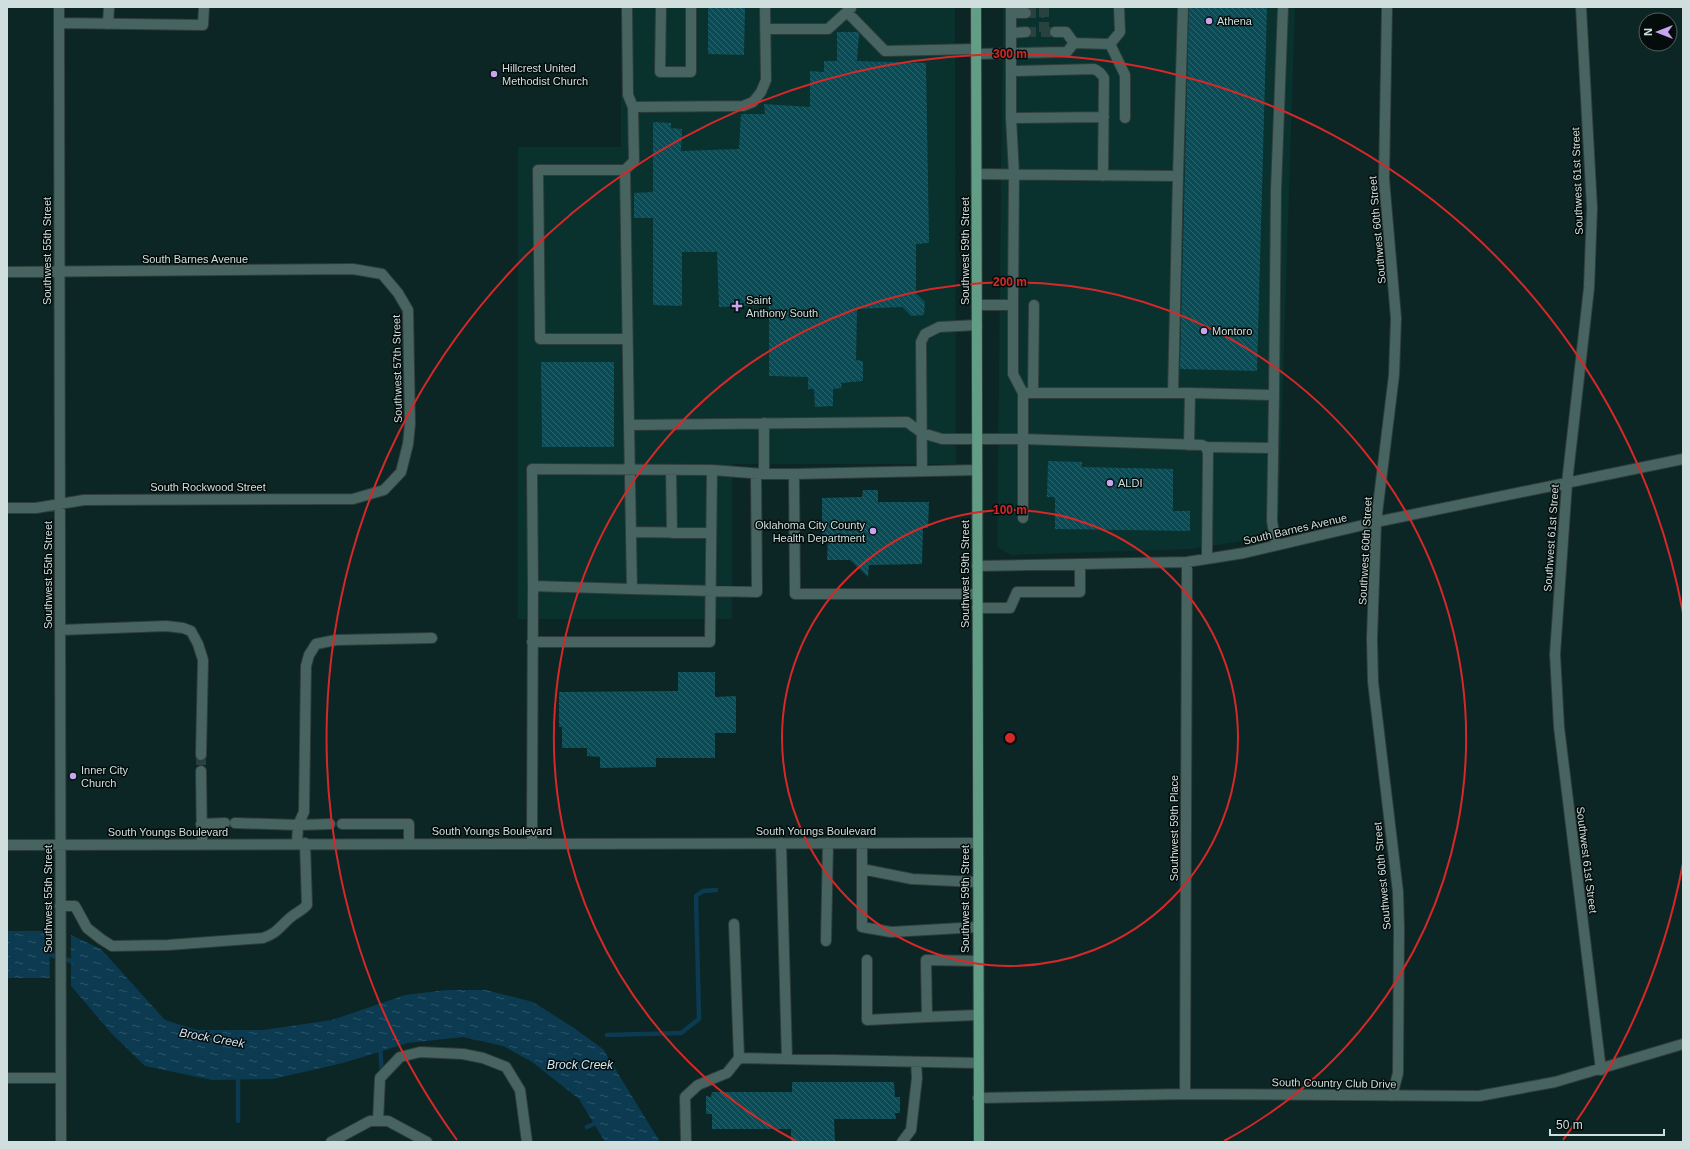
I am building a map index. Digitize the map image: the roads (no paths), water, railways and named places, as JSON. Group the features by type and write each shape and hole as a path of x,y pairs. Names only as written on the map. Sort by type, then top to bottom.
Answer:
{"main road":[{"name":"Southwest 59th Street","path":"976,7 977,843 979,1142"}],"street":[{"name":"Southwest 55th Street","path":"59,7 61,1142"},
{"path":"108,24 109,7"},
{"path":"59,23 203,25 204,7"},
{"path":"627,7 628,95 633,106 634,161 625,170 538,170 540,339 627,339"},
{"path":"661,7 660,72 691,72 691,7"},
{"path":"633,106 743,106 753,102 761,92 766,80 765,7"},
{"path":"1110,44 1120,32 1119,7"},
{"path":"1173,393 1183,7"},
{"path":"1276,545 1272,521 1276,190 1283,7"},
{"name":"Southwest 60th Street","path":"1387,7 1384,179 1396,318 1394,375 1376,522 1372,638 1373,682 1398,892 1400,929 1398,1073 1392,1096"},
{"name":"Southwest 61st Street","path":"1581,7 1592,208 1589,288 1567,484 1555,654 1559,727 1601,1070"},
{"path":"765,29 828,29 850,9 885,51 1011,53 1067,52 1074,43"},
{"path":"1026,13 1011,10 1011,118 1014,174 1013,374 1028,393"},
{"path":"1011,33 1026,32"},
{"path":"1055,32 1066,32 1074,43"},
{"path":"1074,43 1110,44"},
{"path":"1110,44 1125,75 1125,118"},
{"path":"1011,71 1098,71 1104,78 1103,176"},
{"path":"1011,118 1104,117"},
{"path":"625,170 632,589"},
{"path":"977,174 1178,176"},
{"name":"South Barnes Avenue","path":"7,272 354,269 382,274"},
{"name":"Southwest 57th Street","path":"382,274 398,293 408,310 410,424 408,444 401,472"},
{"path":"977,305 1013,305"},
{"path":"1024,518 1024,439 1034,305"},
{"path":"922,471 921,342 925,334 939,327 977,325"},
{"path":"1028,393 1190,393 1274,395"},
{"path":"1189,445 1190,393"},
{"path":"629,425 907,422 922,433 942,439 1024,439 1202,445 1206,447 1273,448"},
{"path":"534,586 757,592 760,474 764,423"},
{"path":"1206,447 1208,453 1207,558"},
{"name":"South Barnes Avenue","path":"977,566 1187,562 1276,545 1376,522 1683,459"},
{"path":"532,844 532,642 534,586 532,469 712,470 760,474 977,470"},
{"path":"671,470 672,532"},
{"path":"532,642 710,642 710,533 712,470"},
{"name":"South Rockwood Street","path":"7,508 36,508 84,500 354,499 384,490 401,472"},
{"path":"794,474 795,594 977,594"},
{"path":"631,532 710,533"},
{"name":"Southwest 59th Place","path":"1184,1094 1187,562"},
{"path":"977,608 1010,608 1017,592 1080,592 1080,564"},
{"path":"60,630 166,626 183,628 191,632 198,644 202,660 201,756"},
{"path":"60,906 75,906 87,928 112,946 168,945 263,938 275,934 292,916 302,911 307,905 298,825 304,812 306,666 309,655 316,644 336,640 432,638"},
{"path":"201,771 202,844"},
{"path":"202,824 330,824"},
{"path":"342,824 409,824 409,844"},
{"path":"781,843 787,1059"},
{"path":"826,941 828,843"},
{"path":"862,843 862,927 891,932 978,927"},
{"name":"South Youngs Boulevard","path":"7,845 977,843"},
{"path":"862,869 912,879 978,882"},
{"path":"686,1142 685,1097 698,1085 727,1074 738,1058 734,924"},
{"path":"867,960 867,1020 978,1015"},
{"path":"927,1017 926,960 978,961"},
{"name":"South Country Club Drive","path":"978,1098 1184,1094 1479,1096 1555,1082 1601,1070 1683,1044"},
{"path":"378,1121 380,1078 400,1057 420,1052 463,1054 483,1058 506,1067 520,1090 526,1141"},
{"path":"738,1058 978,1063"},
{"path":"902,1142 911,1130 917,1078 916,1062"},
{"path":"7,1078 61,1078"},
{"path":"331,1142 370,1121 388,1121 427,1142"}],"water":[{"path":"7,931 49,931 50,978 7,978"},
{"name":"Brock Creek","path":"71,935 101,949 165,1020 197,1030 263,1030 332,1020 405,995 446,990 486,990 533,1002 574,1028 603,1049 660,1142 605,1142 579,1099 532,1062 503,1046 463,1037 408,1043 343,1063 273,1079 212,1080 145,1066 112,1034 71,986"}],"waterway":[{"path":"607,1035 681,1033 699,1019 696,896 703,891 716,890"},
{"name":"Brock Creek","path":"44,953 75,962"},
{"path":"380,1046 382,1074"},
{"path":"238,1075 238,1121"},
{"path":"587,1127 598,1122"}],"tunnel":[{"path":"1044,7 1044,32"},
{"path":"1026,13 1044,13"},
{"path":"1026,32 1055,32"},
{"path":"201,755 201,771"}],"place":[{"name":"Athena","path":"1209,21"},
{"name":"Hillcrest United Methodist Church","path":"494,74"},
{"name":"Saint Anthony South","path":"737,306"},
{"name":"Montoro","path":"1204,331"},
{"name":"ALDI","path":"1110,483"},
{"name":"Oklahoma City County Health Department","path":"873,531"},
{"name":"Inner City Church","path":"73,776"}]}
